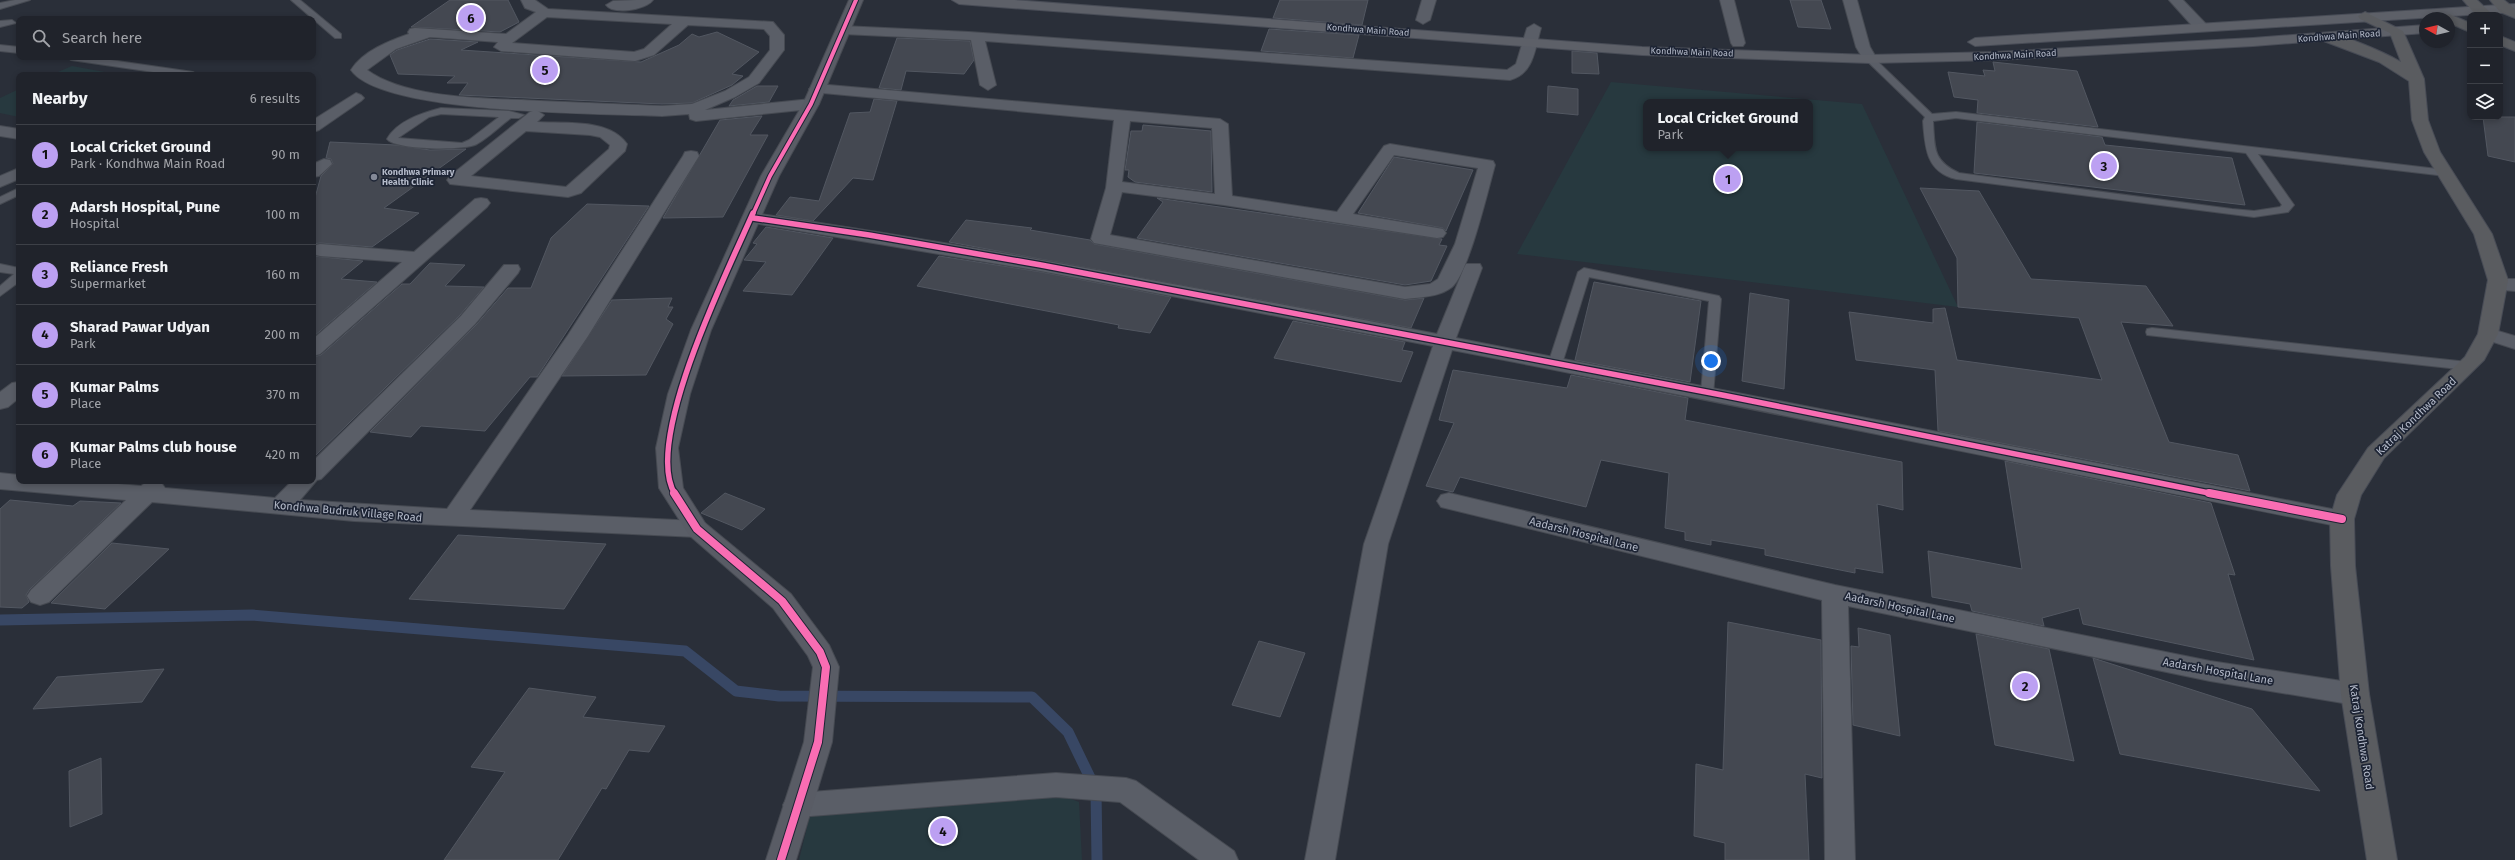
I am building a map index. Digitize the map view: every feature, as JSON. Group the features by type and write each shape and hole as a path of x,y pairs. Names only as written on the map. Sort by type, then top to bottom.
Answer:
{"highway":[{"path":"2365,16 2396,31"},
{"path":"2455,21 2467,26"},
{"name":"Katraj Kondhwa Road","path":"2382,860 2355,694 2343,566 2342,518 2349,495 2376,453 2474,360 2488,334 2506,285 2498,280 2483,234 2432,152 2420,120 2416,78 2396,31"},
{"path":"2326,37 2378,54 2400,65 2416,78"},
{"path":"2503,41 2515,47"}],"main road":[{"name":"Kondhwa Main Road","path":"959,0 1533,35 1642,51 1996,56 2326,37 2419,29"},
{"name":"Kondhwa Main Road","path":"1137,0 1376,17"},
{"name":"Kondhwa Main Road","path":"2455,14 2478,8 2508,8"},
{"name":"Kondhwa Main Road","path":"1675,38 1867,53 1917,46 2365,16 2419,16"},
{"name":"Kondhwa Main Road","path":"1407,19 1439,22"},
{"name":"Kondhwa Main Road","path":"1519,27 1533,35 1550,29"},
{"path":"2455,27 2467,27"}],"street":[{"path":"528,0 530,5 540,8 544,13"},
{"path":"600,4 635,6 646,0"},
{"path":"781,860 818,742 826,667 820,652 782,602 697,528 671,488 667,448 679,394 701,330 753,218 770,176 814,97 856,0"},
{"path":"1423,20 1429,0"},
{"path":"1727,0 1738,43"},
{"path":"1850,0 1867,53"},
{"path":"2176,0 2201,27"},
{"path":"430,33 406,39 384,48 358,70 370,80 396,90 434,98 467,102 662,111 695,109 730,94 754,80 777,50 776,35 768,25 544,13 509,38 501,47 635,57 649,52 685,21"},
{"path":"843,30 977,37 1510,75 1523,66 1533,35"},
{"path":"404,32 509,38"},
{"path":"977,37 988,85"},
{"path":"517,118 605,133 618,144 617,151 575,189 568,192 456,180 517,118 536,115 662,120 814,97 1123,115 1220,124 1224,200"},
{"path":"316,125 356,98"},
{"path":"1123,115 1113,186 1115,186 1100,239 1405,293 1435,289 1446,282 1464,244 1487,165 1390,149 1342,218"},
{"path":"0,131 16,134"},
{"path":"453,518 578,336 691,156"},
{"path":"0,182 16,174"},
{"path":"1115,186 1224,200 1437,233"},
{"path":"316,347 481,203"},
{"path":"753,218 869,235 1041,264 1708,392 1986,450 2342,518"},
{"path":"316,252 339,236"},
{"path":"316,252 417,258"},
{"path":"1320,860 1376,544 1444,342 1473,268"},
{"path":"316,471 468,320 511,269"},
{"path":"2488,334 2515,343"},
{"path":"0,402 16,390"},
{"name":"Kondhwa Budruk Village Road","path":"0,481 16,481"},
{"name":"Kondhwa Budruk Village Road","path":"84,484 154,487 282,505 354,513 697,528"},
{"path":"282,505 303,484"},
{"path":"40,596 154,487"},
{"name":"Aadarsh Hospital Lane","path":"1449,501 1835,594 2202,669 2355,694"},
{"path":"1835,594 1840,860"},
{"path":"798,805 994,789 1074,786 1126,790 1223,860"}],"lane":[{"path":"0,6 26,0"},
{"path":"295,0 314,16"},
{"path":"316,18 338,36"},
{"path":"0,24 12,23"},
{"path":"0,48 16,50"},
{"path":"1867,53 1930,117 1956,115 2446,173"},
{"path":"91,60 173,72"},
{"path":"432,112 517,118 463,146 397,142 392,139 396,134 432,112"},
{"path":"1930,117 1928,121 1931,159 1936,166 1956,176 2232,212 2254,214 2284,210 2288,205 2249,149"},
{"path":"0,201 16,193"},
{"path":"0,268 16,271"},
{"path":"1556,364 1584,272 1715,299 1708,392"},
{"path":"0,292 16,279"},
{"path":"2152,332 2468,366"}],"shaded area":[{"path":"72,66 105,72 58,72"},
{"path":"1611,82 1805,99 1643,99 1643,151 1813,151 1813,100 1862,104 1958,307 1517,254"},
{"path":"16,90 16,116 0,113 0,98"},
{"path":"1041,788 1079,802 1082,860 799,860 816,791 904,796"}],"building":[{"path":"450,0 508,0 519,22 500,32 411,27"},
{"path":"1280,0 1368,0 1362,25 1273,18"},
{"path":"1790,0 1821,0 1831,29 1798,27"},
{"path":"1269,29 1359,35 1353,58 1261,51"},
{"path":"717,32 759,52 732,74 743,76 732,85 692,103 662,104 459,95 468,83 447,83 455,76 398,74 390,55 397,50 430,39 478,42 461,50 641,62 679,45 692,34 699,37"},
{"path":"897,38 970,41 974,60 964,74 906,71 901,90 879,88"},
{"path":"1572,51 1597,53 1599,74 1572,73"},
{"path":"1993,62 2077,71 2098,127 1977,113 1978,100 1954,97 1948,72 1985,76 1983,70 1995,71"},
{"path":"757,86 778,86 769,102 729,106 733,100"},
{"path":"1548,86 1578,89 1578,115 1547,112"},
{"path":"874,99 897,101 873,180 853,178 813,221 776,215 790,197 819,201 850,113 870,112"},
{"path":"762,116 750,135 768,135 723,217 663,218 720,120"},
{"path":"2503,117 2515,117 2515,162 2488,156 2483,120 2503,120"},
{"path":"1977,122 2102,137 2105,145 2232,158 2245,205 1974,173"},
{"path":"1143,125 1211,131 1212,192 1135,182 1128,177 1129,170 1125,170 1131,131 1142,131"},
{"name":"Kondhwa Primary Health Clinic","path":"330,142 396,145 430,150 466,149 384,208 419,213 372,247 316,244 316,194 321,176 333,164 331,159 326,158"},
{"path":"1394,157 1473,170 1446,231 1443,228 1358,213"},
{"path":"1920,188 1979,191 2031,279 2146,286 2173,326 2121,322 2169,442 2238,455 2250,491 1938,431 1935,370 1856,360 1849,312 1933,323 1933,309 1945,308 1957,360 2102,380 2079,318 1958,307 1957,258"},
{"path":"1157,198 1442,239 1439,245 1447,246 1431,281 1405,285 1137,238 1163,202"},
{"path":"587,204 649,206 537,377 530,377 485,431 421,426 411,437 370,432 476,325 508,288 531,288 551,238"},
{"path":"966,220 1032,228 1030,230 1090,240 1094,244 1405,300 1424,298 1411,328 949,242"},
{"path":"766,227 833,238 792,295 743,291 766,262 744,260 757,244 753,243"},
{"path":"316,256 363,261 341,279 377,282 316,334"},
{"path":"939,256 1041,272 1171,297 1150,333 1118,328 1119,325 917,286"},
{"path":"430,263 465,265 445,286 484,287 460,315 316,455 316,356 321,355 402,284 410,284"},
{"path":"1594,282 1701,301 1690,382 1575,360"},
{"path":"1750,293 1789,300 1784,389 1742,381"},
{"path":"672,298 668,307 673,307 666,319 673,324 646,375 562,376 612,300"},
{"path":"1293,321 1405,342 1402,350 1413,352 1401,382 1274,358"},
{"path":"1453,370 1567,388 1571,375 1688,398 1685,420 1902,462 1903,510 1877,504 1883,573 1855,568 1855,573 1765,555 1765,549 1711,540 1711,545 1685,540 1685,532 1665,528 1669,473 1601,460 1586,507 1460,477 1453,492 1426,486 1454,423 1439,420"},
{"path":"2005,461 2211,503 2235,575 2228,574 2254,660 2083,624 2079,608 2042,618 2044,626 1972,611 1970,604 1932,597 1928,551 2022,569"},
{"path":"725,493 765,509 742,530 701,513"},
{"path":"10,500 73,506 80,501 121,503 30,589 26,595 29,602 22,608 0,607 0,509"},
{"path":"458,535 606,544 564,609 409,599"},
{"path":"112,543 169,549 105,609 51,603"},
{"path":"1728,622 1821,640 1822,778 1805,774 1809,860 1725,860 1725,843 1694,836 1696,764 1723,770"},
{"path":"1858,628 1890,635 1900,736 1853,725 1851,646 1859,647"},
{"path":"1976,634 2049,649 2074,761 1995,745"},
{"path":"1259,641 1305,653 1280,717 1232,705"},
{"path":"2093,658 2252,709 2320,791 2120,754"},
{"path":"164,669 142,702 33,709 57,677"},
{"path":"529,688 596,697 583,717 665,726 649,752 629,750 606,789 602,788 558,860 444,860 505,772 471,767"},
{"path":"101,758 102,814 70,827 69,771"}],"waterway":[{"path":"0,620 252,615 685,651 736,691 779,696 1032,697 1068,732 1096,790 1097,860"}],"cycle path":[{"path":"781,860 818,742 826,667 820,652 782,601 697,529 671,488 667,448 679,394 701,330 770,176 811,104 856,0"},
{"path":"753,218 869,235 1041,265 1722,395 1986,450 2342,519"}],"place":[{"name":"Kumar Palms club house","path":"471,18"},
{"name":"Kumar Palms","path":"545,70"},
{"name":"Reliance Fresh","path":"2104,166"},
{"name":"Kondhwa Primary Health Clinic","path":"374,177"},
{"name":"Local Cricket Ground","path":"1728,179"},
{"name":"Adarsh Hospital, Pune","path":"2025,686"},
{"name":"Sharad Pawar Udyan","path":"943,831"}]}
